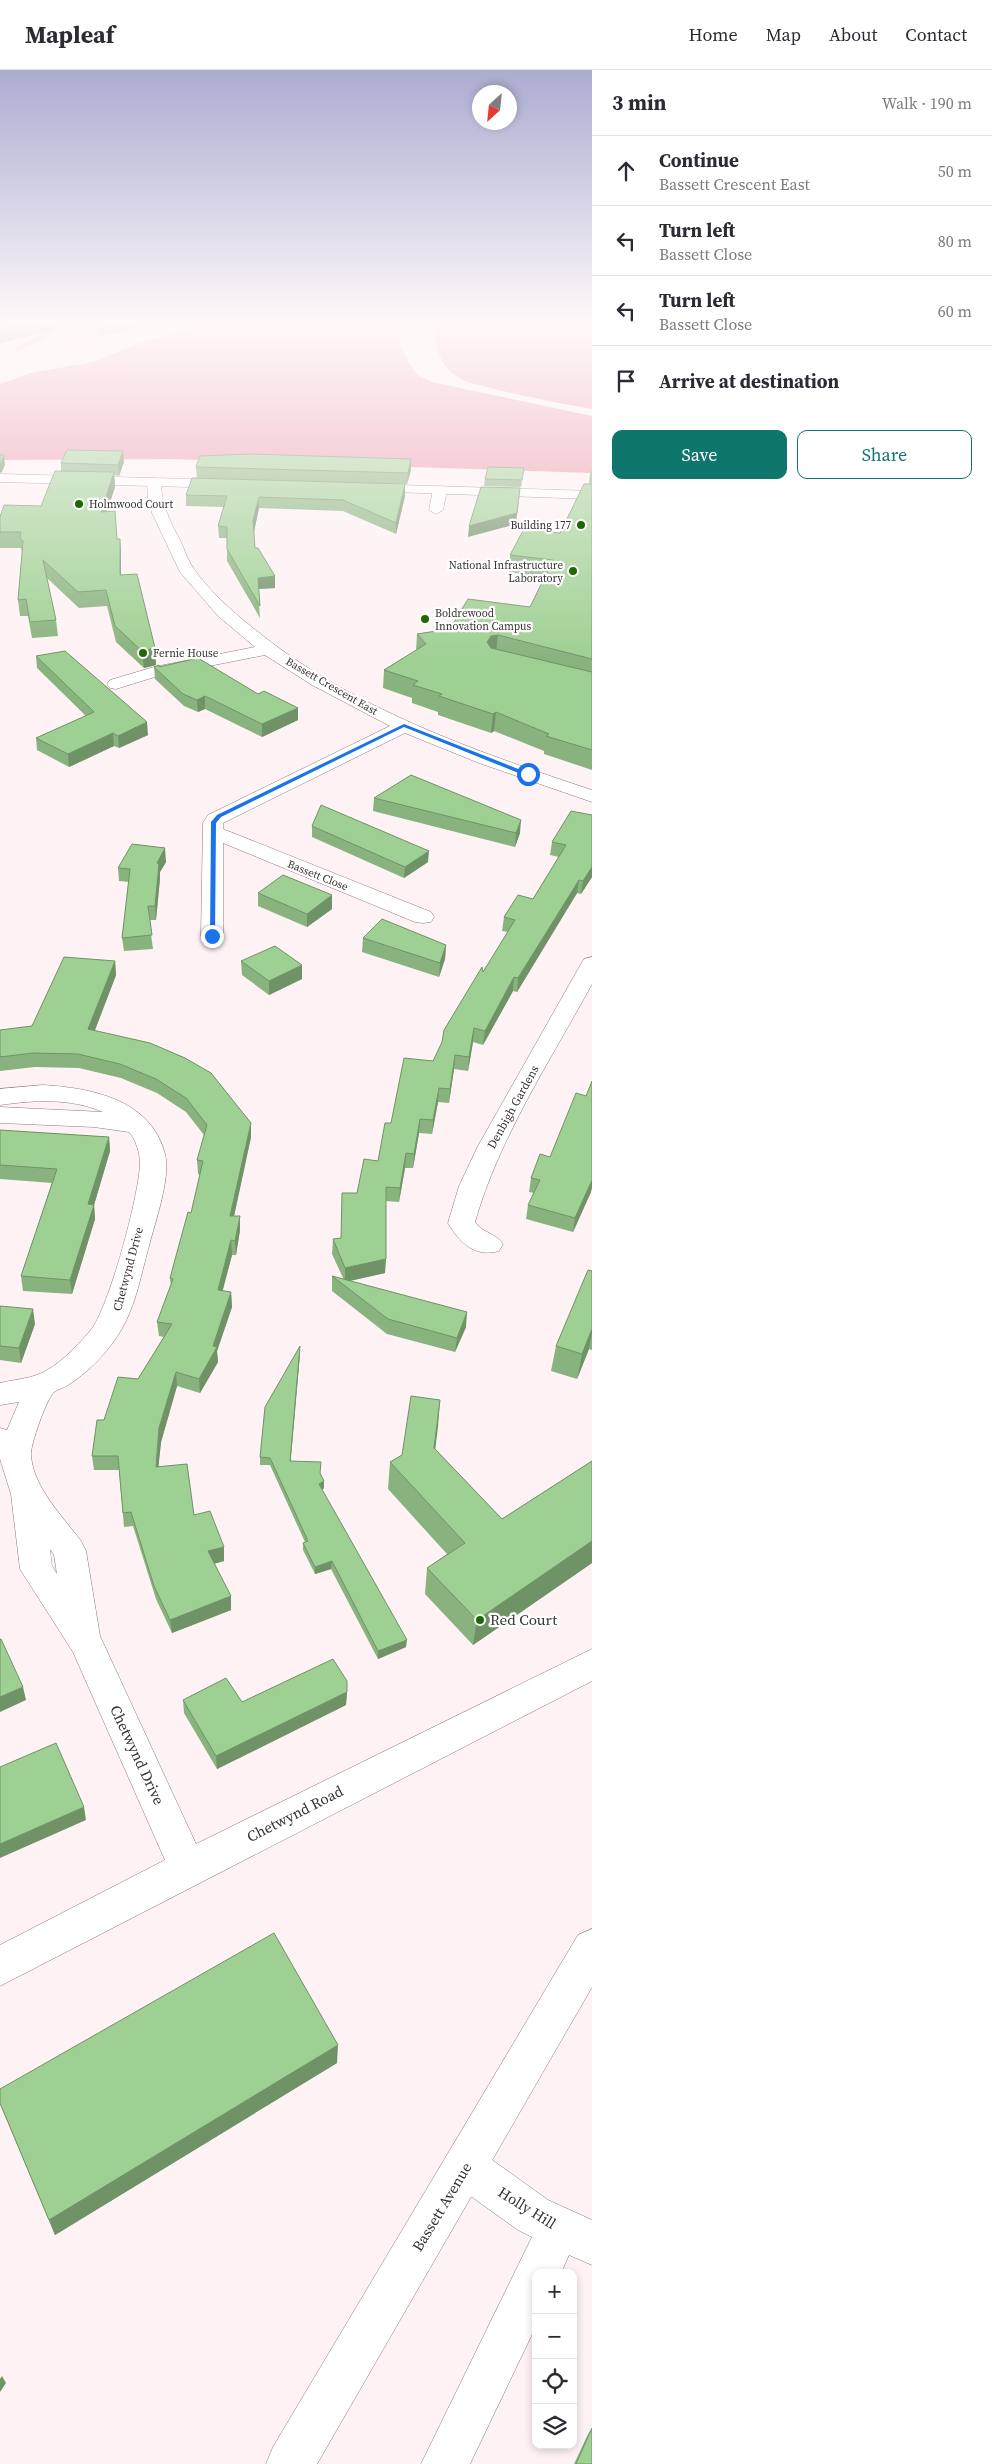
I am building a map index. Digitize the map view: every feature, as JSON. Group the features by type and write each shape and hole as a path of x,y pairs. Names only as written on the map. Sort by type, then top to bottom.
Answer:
{"street":[{"path":"0,478 238,484"},
{"name":"Bassett Crescent East","path":"154,482 155,498 160,518 187,571 225,613 268,649 330,687 404,726 528,774 592,796"},
{"path":"356,488 592,494"},
{"path":"436,510 440,490"},
{"path":"130,696 112,681 268,649"},
{"path":"212,936 213,823 219,816 404,726"},
{"name":"Bassett Close","path":"213,832 423,917"},
{"name":"Denbigh Gardens","path":"489,1244 470,1236 461,1224 472,1186 491,1146 592,964"},
{"name":"Chetwynd Drive","path":"0,1097 20,1093 51,1092 80,1095 110,1106 137,1126 145,1136 152,1154 152,1170 134,1249 114,1318 102,1337 61,1374 43,1385 0,1394"},
{"path":"0,1115 94,1119 137,1126"},
{"name":"Chetwynd Drive","path":"43,1385 8,1447 27,1494 36,1569 86,1643 188,1868"},
{"name":"Chetwynd Road","path":"0,1966 188,1868 592,1664"},
{"name":"Bassett Avenue","path":"290,2464 466,2167 592,1949"},
{"name":"Holly Hill","path":"466,2167 533,2215 576,2236"},
{"path":"542,2269 576,2236"},
{"path":"445,2464 532,2285"}],"shaded area":[{"path":"0,436 592,436 592,473 170,459 0,460"}],"building":[{"path":"67,450 123,451 118,465 61,463"},
{"path":"251,454 411,459 408,473 196,467 200,456"},
{"path":"0,455 4,455 1,463 0,463"},
{"path":"488,467 524,468 522,480 485,479"},
{"path":"55,471 114,472 101,512 115,511 117,539 120,539 120,575 137,574 155,648 142,651 115,626 106,590 78,592 43,560 56,620 30,622 26,599 18,600 23,541 20,538 21,532 0,532 0,517 4,505 41,506"},
{"path":"192,478 405,484 396,523 343,500 259,497 253,521 255,548 258,548 275,576 258,578 260,606 227,549 227,527 218,526 227,496 186,495"},
{"path":"584,484 592,484 592,659 498,635 491,636 487,642 491,648 592,672 592,750 546,736 549,734 496,712 493,714 439,696 442,694 413,685 418,681 384,670 426,644 417,634 450,629 468,599 530,607 553,560 510,555 524,529 560,533"},
{"path":"481,487 520,488 517,513 469,526"},
{"path":"65,651 147,722 118,736 113,733 68,754 36,738 94,712 36,656"},
{"path":"198,658 258,694 264,691 298,708 262,724 205,696 197,700 183,694 154,667"},
{"path":"411,775 521,820 516,833 374,798"},
{"path":"321,805 429,851 405,867 312,826"},
{"path":"571,811 592,815 592,867 583,881 579,880 518,978 514,977 485,1031 474,1028 469,1057 455,1055 450,1089 439,1088 433,1120 420,1119 414,1154 406,1153 400,1188 386,1187 386,1259 345,1268 333,1239 341,1238 342,1193 357,1193 364,1159 378,1161 385,1123 391,1123 404,1058 433,1061 442,1042 444,1030 482,967 483,972 515,920 504,917 518,895 533,899 566,845 552,842"},
{"path":"132,844 165,848 157,863 159,864 155,906 148,906 152,935 122,938 130,869 118,868"},
{"path":"283,875 332,895 307,914 258,893"},
{"path":"382,919 446,945 440,963 363,938"},
{"path":"275,946 302,965 269,981 241,961"},
{"path":"64,957 115,961 88,1029 150,1043 185,1058 211,1073 251,1123 230,1216 240,1216 235,1241 231,1240 218,1290 231,1292 213,1346 217,1347 199,1379 176,1372 159,1428 156,1467 187,1464 194,1515 210,1511 224,1547 208,1551 231,1596 170,1620 154,1586 131,1512 123,1513 118,1456 92,1456 97,1420 104,1420 118,1377 138,1379 172,1324 157,1322 173,1279 170,1278 188,1212 191,1213 203,1161 197,1160 207,1125 186,1098 156,1079 120,1064 78,1054 33,1053 0,1057 0,1030 32,1026"},
{"path":"592,1081 592,1180 575,1218 528,1205 540,1180 531,1178 540,1154 550,1157 576,1093 586,1096"},
{"path":"0,1130 109,1137 88,1204 94,1205 70,1280 21,1276 57,1169 0,1165"},
{"path":"588,1270 592,1271 592,1329 582,1354 556,1346"},
{"path":"332,1276 467,1312 457,1338 388,1319"},
{"path":"0,1306 33,1309 19,1348 0,1346"},
{"path":"300,1346 290,1461 321,1462 320,1473 324,1481 319,1484 407,1640 378,1651 332,1561 315,1567 303,1543 308,1541 270,1458 260,1457 265,1407"},
{"path":"411,1396 440,1400 434,1448 502,1519 592,1461 592,1541 477,1620 427,1568 465,1543 390,1462 402,1455"},
{"path":"0,1639 23,1687 0,1697"},
{"path":"333,1659 347,1681 347,1692 216,1756 183,1700 226,1678 242,1702"},
{"path":"56,1743 84,1807 0,1844 0,1767"},
{"path":"274,1933 338,2045 49,2220 0,2103 0,2089"},
{"path":"592,2428 592,2464 576,2464"}],"place":[{"name":"Holmwood Court","path":"79,504"},
{"name":"Building 177","path":"581,525"},
{"name":"National Infrastructure Laboratory","path":"573,571"},
{"name":"Boldrewood Innovation Campus","path":"425,619"},
{"name":"Fernie House","path":"143,653"},
{"name":"Red Court","path":"480,1620"}],"route":[{"path":"212,936 213,823 219,816 404,726 528,774"}]}
